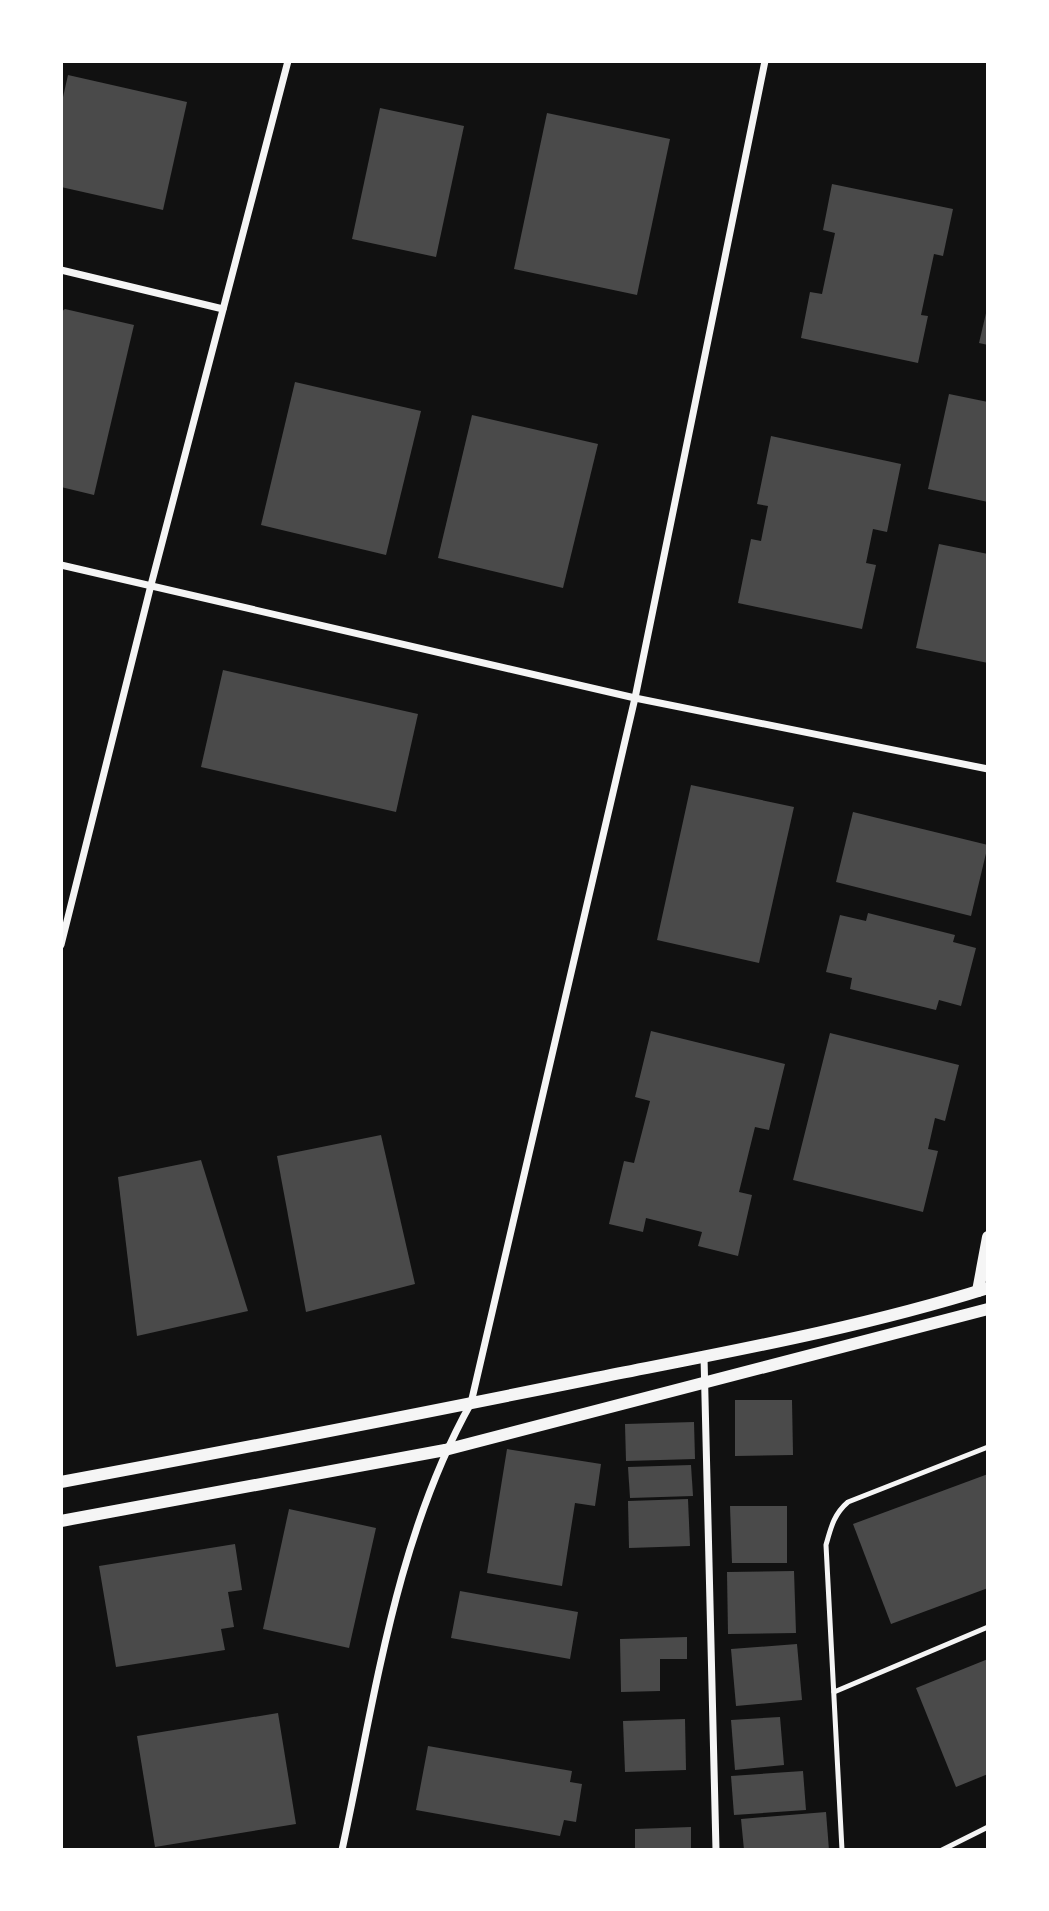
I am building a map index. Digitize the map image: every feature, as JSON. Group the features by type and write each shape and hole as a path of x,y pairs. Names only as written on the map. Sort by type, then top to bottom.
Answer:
{"street":[{"path":"61,945 151,585 288,61"},
{"path":"342,1850 405,1560 445,1450 471,1403 635,698 765,61"},
{"path":"61,270 223,309"},
{"path":"61,565 635,698 988,769"},
{"path":"61,1482 704,1357 983,1290 988,1237"},
{"path":"61,1521 445,1450 988,1310"},
{"path":"704,1357 716,1850"}],"lane":[{"path":"842,1850 827,1545 838,1511 849,1502 988,1447"},
{"path":"834,1692 988,1627"},
{"path":"942,1850 988,1827"}],"building":[{"path":"68,75 187,102 163,210 61,187 61,106"},
{"path":"380,108 464,126 436,257 352,239"},
{"path":"547,113 670,139 637,295 514,269"},
{"path":"832,184 953,209 943,256 934,254 921,315 928,316 918,363 801,338 810,292 822,294 835,233 823,230"},
{"path":"65,309 134,325 94,495 61,487 61,312"},
{"path":"988,310 988,345 979,343"},
{"path":"295,382 421,411 386,555 261,525"},
{"path":"949,394 988,402 988,502 928,489"},
{"path":"472,415 598,444 563,588 438,558"},
{"path":"771,436 901,464 887,532 873,529 866,563 876,565 862,629 738,603 751,539 761,541 768,506 757,504"},
{"path":"939,544 988,554 988,663 916,648"},
{"path":"223,670 418,714 396,812 201,767"},
{"path":"691,785 794,807 759,963 657,940"},
{"path":"853,812 988,845 971,916 836,882"},
{"path":"868,913 955,935 953,942 976,948 961,1006 939,1000 936,1010 850,989 852,978 826,972 840,915 866,921"},
{"path":"651,1031 785,1064 769,1130 755,1127 739,1192 752,1195 738,1256 698,1246 702,1232 646,1218 643,1232 609,1224 624,1161 634,1163 650,1101 635,1097"},
{"path":"830,1033 959,1065 945,1121 935,1118 928,1149 938,1151 923,1212 793,1180"},
{"path":"381,1135 415,1284 306,1312 277,1156"},
{"path":"201,1160 248,1311 137,1336 118,1177"},
{"path":"735,1400 792,1400 793,1455 735,1456"},
{"path":"694,1422 695,1459 626,1461 625,1424"},
{"path":"507,1449 601,1464 595,1506 575,1503 562,1586 487,1573"},
{"path":"691,1465 693,1496 630,1498 628,1467"},
{"path":"988,1474 988,1588 891,1624 853,1524"},
{"path":"688,1499 690,1546 629,1548 628,1501"},
{"path":"730,1506 787,1506 787,1563 732,1563"},
{"path":"289,1509 376,1528 349,1648 263,1629"},
{"path":"235,1544 242,1590 228,1592 234,1627 221,1629 225,1650 116,1667 99,1566"},
{"path":"794,1571 796,1633 728,1634 727,1572"},
{"path":"460,1591 578,1612 570,1659 451,1638"},
{"path":"687,1637 687,1659 660,1659 660,1691 621,1692 620,1639"},
{"path":"797,1644 802,1700 736,1706 731,1649"},
{"path":"988,1659 988,1774 956,1787 916,1688"},
{"path":"278,1713 296,1824 155,1847 137,1736"},
{"path":"780,1717 784,1765 735,1770 731,1720"},
{"path":"685,1719 686,1770 625,1772 623,1721"},
{"path":"428,1746 572,1771 570,1782 582,1784 576,1822 564,1820 560,1836 416,1810"},
{"path":"803,1771 806,1810 734,1815 731,1776"},
{"path":"826,1812 829,1850 744,1850 741,1819"},
{"path":"691,1827 691,1850 635,1850 635,1829"}]}
